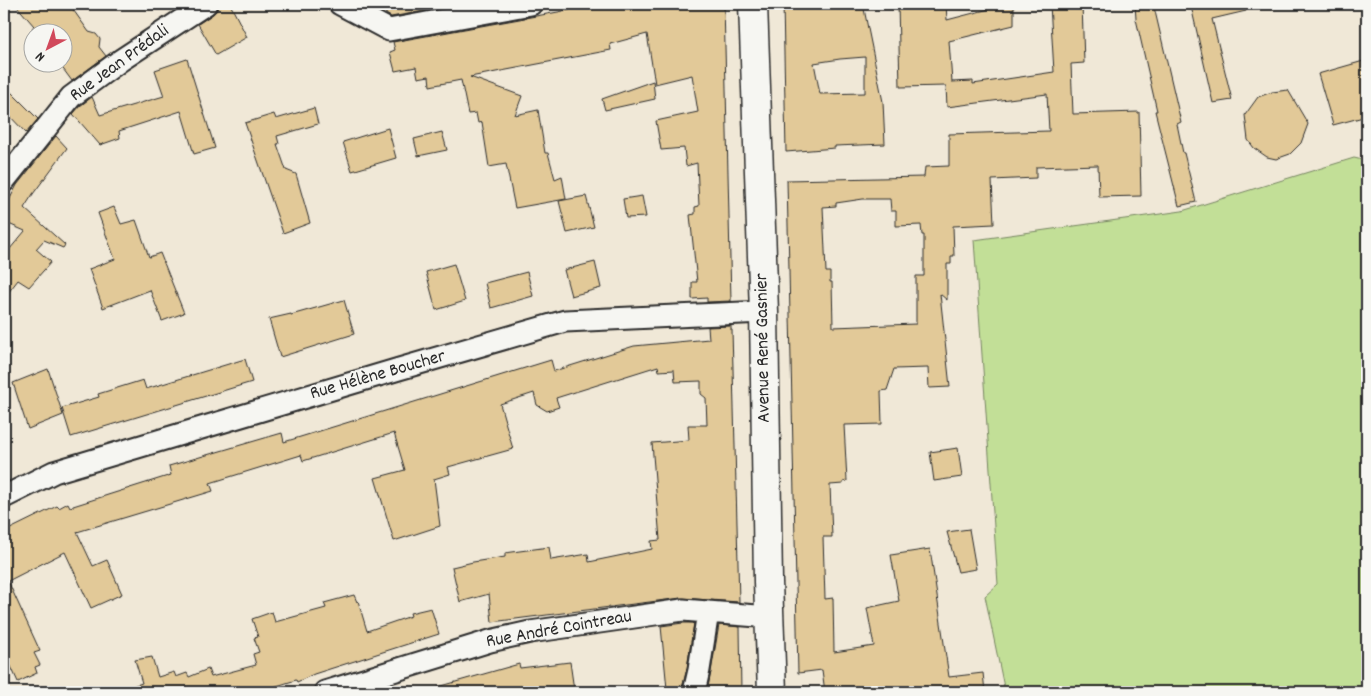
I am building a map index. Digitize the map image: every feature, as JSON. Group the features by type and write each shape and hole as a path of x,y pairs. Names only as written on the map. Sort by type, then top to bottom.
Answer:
{"main road":[{"name":"Avenue René Gasnier","path":"753,4 764,312 768,582 772,692"}],"street":[{"name":"Rue Jean Prédali","path":"4,181 71,97 121,60 206,4"},
{"path":"340,4 389,30 531,4"},
{"name":"Rue Hélène Boucher","path":"4,497 54,472 565,321 764,312"},
{"name":"Rue André Cointreau","path":"325,692 490,641 530,632 683,610 770,617"},
{"path":"694,692 708,612"}],"green space":[{"path":"1354,158 1367,161 1367,692 1005,692 985,596 998,584 974,240 1182,211"}],"building":[{"path":"15,4 69,4 89,32 96,34 100,39 99,47 106,56 72,81 65,72 72,72 72,22 31,22"},
{"path":"218,4 230,4 247,37 216,55 198,24 217,10"},
{"path":"384,4 463,4 391,17 386,14"},
{"path":"589,4 724,4 731,301 707,302 707,298 692,299 692,282 697,282 690,215 695,214 695,207 699,206 697,163 686,166 684,148 661,150 656,121 698,112 692,75 655,84 647,34 610,44 611,50 470,77 522,96 515,115 538,110 545,153 548,153 555,179 562,176 566,199 515,208 506,164 489,167 482,122 478,123 476,113 468,114 461,80 430,86 429,76 418,78 416,67 395,71 390,52 395,50 393,42 589,6"},
{"path":"783,4 863,4 883,102 885,144 835,146 835,148 786,152","holes":["865,57 865,93 820,94 814,63"]},
{"path":"898,4 946,4 947,20 993,8 993,4 1014,4 1014,25 949,41 952,82 973,81 973,84 1054,72 1050,4 1082,4 1084,63 1071,64 1073,114 1139,112 1141,196 1099,197 1098,165 1036,167 1036,178 992,180 994,224 953,226 954,256 951,256 951,264 947,264 947,300 940,294 950,387 929,388 928,368 894,369 887,390 881,391 882,424 844,425 847,481 843,482 843,484 830,485 832,537 823,537 825,599 833,598 834,652 874,646 867,608 899,601 891,555 930,549 949,677 983,673 985,692 825,692 822,670 798,673 787,180 924,177 925,167 949,166 949,134 1049,131 1047,94 947,107 946,86 900,87","holes":["863,199 890,199 891,211 896,211 896,226 921,225 922,235 924,235 924,276 916,276 916,324 833,327 832,282 830,282 830,272 826,272 823,207 836,206 836,203"]},
{"path":"1135,4 1149,4 1154,7 1181,122 1177,124 1183,153 1196,202 1179,206 1155,111 1157,111 1136,19"},
{"path":"1201,4 1246,4 1246,11 1212,19 1232,100 1213,103 1191,6"},
{"path":"187,59 215,148 194,154 181,111 119,131 120,138 100,145 73,114 92,97 100,115 164,96 155,70"},
{"path":"1367,60 1367,116 1333,125 1318,74"},
{"path":"653,81 655,99 605,110 602,99"},
{"path":"4,85 38,119 26,133 4,110"},
{"path":"1288,90 1308,124 1301,143 1290,154 1276,159 1267,157 1254,148 1248,140 1245,115 1258,97 1272,92"},
{"path":"314,108 318,124 277,136 279,144 277,144 286,170 296,174 310,223 283,233 245,123 274,114 276,119"},
{"path":"388,128 396,158 352,171 343,142"},
{"path":"442,132 447,150 418,156 414,139"},
{"path":"56,136 67,148 24,208 65,245 63,248 44,240 36,249 51,262 29,287 18,280 4,298 4,256 25,231 4,222 4,210 17,185"},
{"path":"586,196 594,227 567,233 559,201"},
{"path":"642,196 646,217 626,218 623,199"},
{"path":"114,207 121,224 136,220 149,257 160,253 184,313 162,321 150,290 103,308 89,269 115,259 98,213"},
{"path":"595,262 601,288 571,296 564,270"},
{"path":"454,264 465,301 436,310 426,272"},
{"path":"527,272 533,296 491,308 485,283"},
{"path":"344,300 354,334 280,357 269,319 291,315"},
{"path":"731,326 739,602 681,598 492,622 489,594 460,602 452,567 505,557 505,553 549,547 551,560 588,554 589,562 652,549 651,541 660,540 652,443 689,440 688,425 707,425 706,398 701,394 701,381 675,382 674,370 659,371 658,366 556,398 559,407 547,411 537,405 534,393 500,404 513,449 448,467 450,474 434,479 440,526 394,541 375,478 405,470 394,433 303,461 301,455 210,483 213,491 77,532 93,566 107,560 122,594 91,608 65,552 8,581 40,651 34,653 40,665 35,667 37,673 18,682 4,651 4,532 57,506 59,508 68,503 70,507 171,475 169,466 282,433 284,442 551,360 554,371 634,346 709,339 708,327"},
{"path":"245,359 252,382 71,437 62,408 99,397 98,394 143,380 146,389"},
{"path":"48,369 63,415 28,429 13,383"},
{"path":"958,448 962,477 934,481 930,452"},
{"path":"969,529 976,569 958,572 947,532"},
{"path":"354,595 358,601 367,631 411,616 410,613 431,608 439,634 314,674 297,682 296,680 257,692 123,692 123,689 142,683 135,660 152,657 158,677 174,672 176,677 187,673 189,677 208,669 211,677 256,665 253,654 259,652 254,638 258,637 252,619 272,612 275,622 326,608 324,603"},
{"path":"694,623 687,668 682,688 667,689 661,626"},
{"path":"719,625 740,627 741,692 707,692"},
{"path":"570,662 574,690 553,692 439,692 438,687 519,664 520,668"}]}
